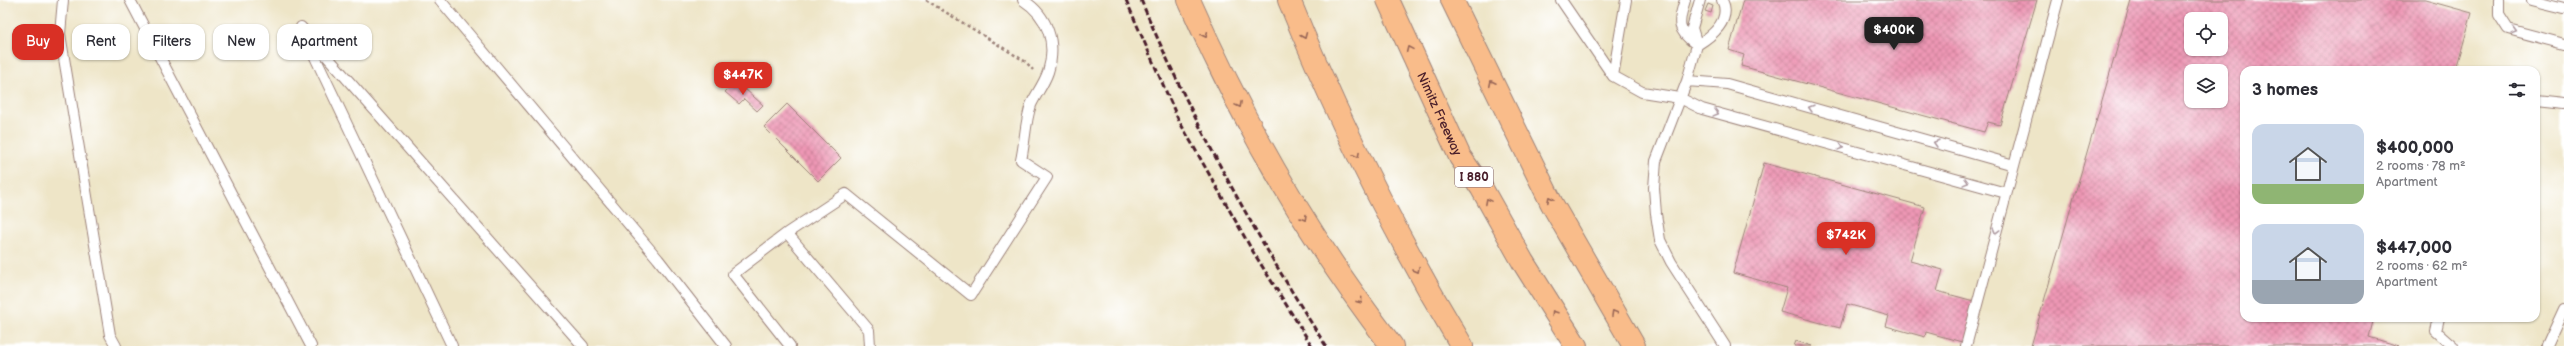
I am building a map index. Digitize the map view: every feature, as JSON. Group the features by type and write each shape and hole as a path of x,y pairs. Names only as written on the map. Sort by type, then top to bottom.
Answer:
{"highway":[{"path":"1188,0 1233,95 1276,173 1321,246 1392,346"},
{"path":"1290,0 1332,102 1368,178 1408,253 1462,346"},
{"name":"Nimitz Freeway","path":"1388,0 1460,157 1481,187 1527,269 1576,346"},
{"path":"1452,0 1549,197 1634,346"}],"lane":[{"path":"63,0 60,34 110,336 116,346"},
{"path":"130,0 311,346"},
{"path":"440,0 658,259 726,346"},
{"path":"790,346 733,274 787,233 846,194 971,295 1047,177 1021,160 1031,105 1041,89 1048,71 1051,51 1048,27 1035,8 1023,0"},
{"path":"1561,0 1613,76 1642,92 1680,98 1702,109 2006,193"},
{"path":"1613,76 1626,0"},
{"path":"1684,0 1679,21 1684,36 1697,45"},
{"path":"1700,0 1692,28 1697,45 1680,98 1656,161 1654,188 1660,240 1671,262 1725,346"},
{"path":"1697,45 1713,36 1719,28 1724,16 1722,0"},
{"path":"1966,346 2058,0"},
{"path":"2499,0 2499,15 2508,30 2564,44"},
{"path":"2532,0 2564,8"},
{"path":"452,346 301,27 583,346"},
{"path":"1686,81 1727,84 2014,165"},
{"path":"2540,101 2564,104"},
{"path":"787,233 870,330 870,346"},
{"path":"2548,346 2564,309"},
{"path":"2438,322 2436,331 2453,346"}],"path":[{"path":"926,0 1026,62 1033,70 1041,89"}],"building":[{"path":"1743,0 2037,0 2000,125 1988,122 1984,132 1741,66 1744,55 1729,50"},
{"path":"2131,0 2425,0 2472,13 2457,66 2240,66 2240,322 2373,322 2369,337 2399,346 2031,346"},
{"path":"1708,4 1713,6 1711,13 1705,11"},
{"path":"736,81 763,105 757,111 744,99 739,104 725,92"},
{"path":"787,104 841,158 818,181 764,127"},
{"path":"1764,163 1925,207 1910,261 1943,270 1937,291 1981,303 1969,344 1926,332 1925,337 1886,326 1889,316 1847,304 1840,328 1780,312 1787,288 1733,273"},
{"path":"1796,341 1812,346 1794,346"}],"railway":[{"path":"1126,0 1178,119 1252,250 1312,346"},
{"path":"1141,0 1181,90 1226,177 1274,262 1326,346"}]}
